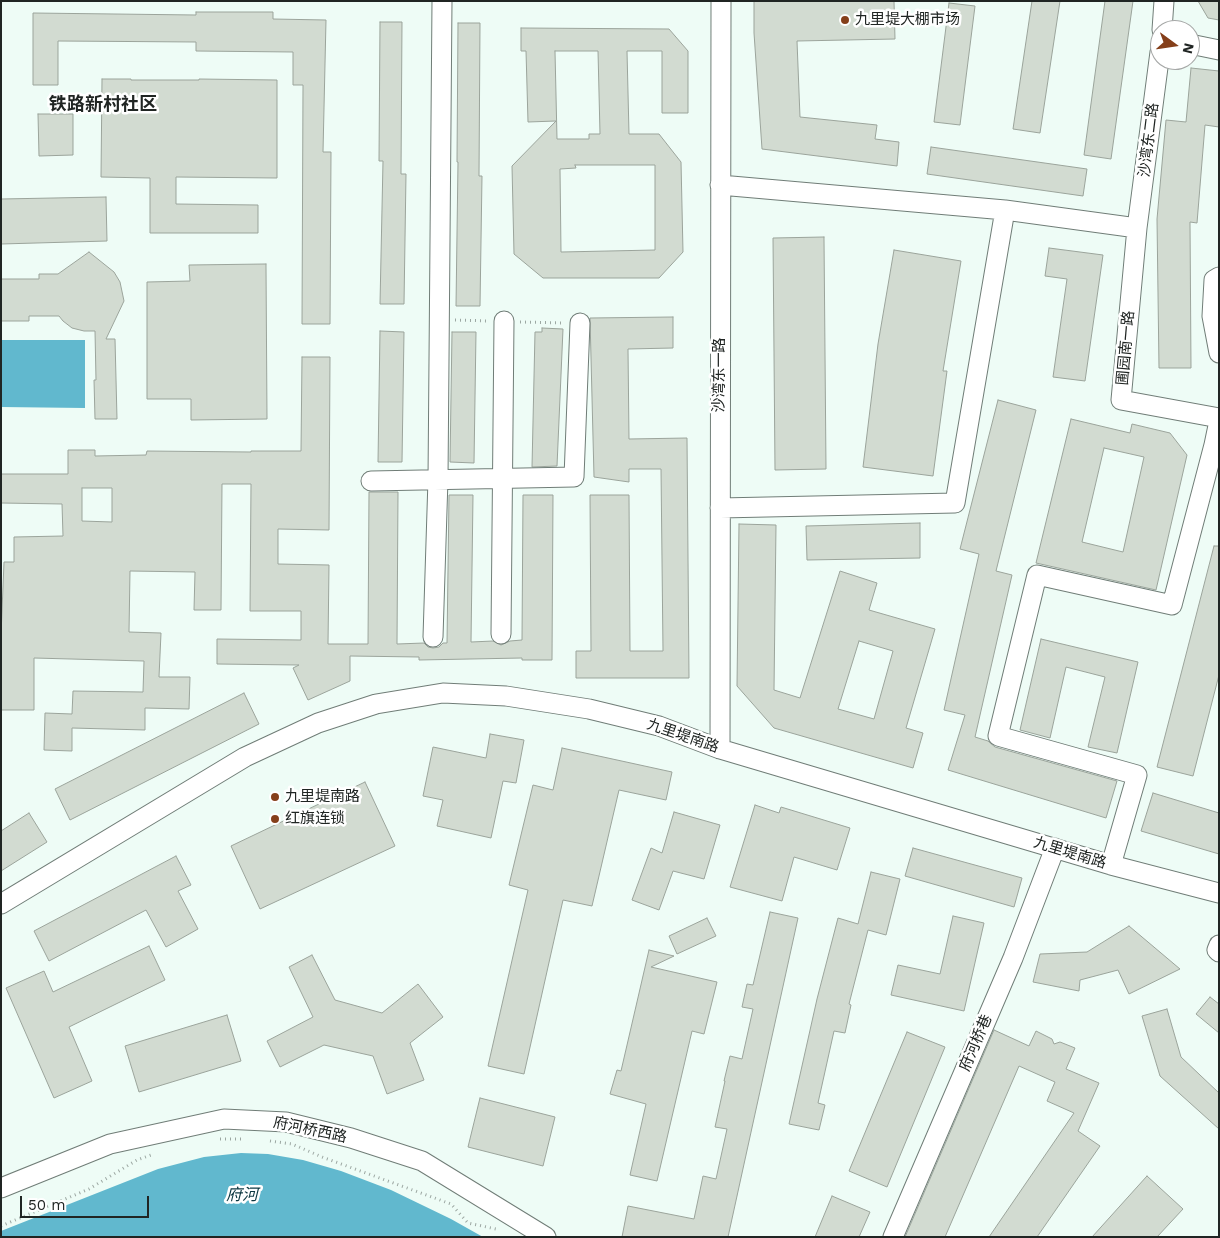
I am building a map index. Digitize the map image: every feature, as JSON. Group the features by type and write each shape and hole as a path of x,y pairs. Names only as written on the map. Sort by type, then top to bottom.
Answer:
{"street":[{"path":"433,637 438,479 442,1"},
{"name":"沙湾东一路","path":"720,1 720,749"},
{"path":"1163,20 1164,1"},
{"path":"1200,46 1219,50"},
{"name":"沙湾东二路","path":"1137,228 1158,70"},
{"path":"720,185 1005,210 1137,228"},
{"path":"720,508 955,503 1005,210"},
{"name":"圃园南一路","path":"1137,228 1121,400 1219,419"},
{"path":"1219,277 1214,280 1212,316 1219,353"},
{"path":"500,634 504,478 504,321"},
{"path":"371,482 574,477 580,323"},
{"path":"1111,865 1137,775 998,736 1000,727 1037,575 1172,605 1214,445 1219,419"},
{"name":"九里堤南路","path":"1,904 245,757 318,723 376,704 443,693 506,696 589,708 659,726 720,749 1111,865 1219,893"},
{"name":"府河桥巷","path":"893,1237 1009,967 1055,848"},
{"path":"1219,945 1217,950 1219,952"},
{"name":"府河桥西路","path":"1,1188 110,1144 224,1119 286,1122 351,1138 422,1161 546,1237"}],"path":[{"path":"212,1139 248,1140"},
{"path":"266,1140 292,1144 322,1157 451,1204 468,1223 497,1229 521,1222"},
{"path":"1,1226 89,1189 137,1160 162,1151"}],"water":[{"path":"1,340 85,340 85,408 1,407"},
{"name":"府河","path":"241,1153 268,1154 303,1160 341,1171 391,1190 483,1237 1,1237 1,1231 158,1169 204,1157"}],"building":[{"path":"754,1 894,1 895,39 797,41 800,117 877,125 875,139 899,142 897,166 762,149 754,33"},
{"path":"1032,1 1060,1 1040,133 1013,129"},
{"path":"1105,1 1133,1 1111,159 1084,155"},
{"path":"1198,1 1219,1 1219,20 1208,18"},
{"path":"949,3 975,6 960,125 934,122"},
{"path":"196,12 273,12 273,19 326,20 323,152 331,152 330,324 302,324 303,85 293,85 293,52 196,51 196,42 58,41 58,85 33,85 33,13 196,15"},
{"path":"380,22 402,22 401,174 406,174 404,304 380,304 383,161 379,161"},
{"path":"458,23 480,23 479,176 482,176 480,306 456,306"},
{"path":"521,28 669,29 688,51 688,113 662,113 662,51 627,51 629,134 659,134 681,162 683,252 659,278 543,278 514,254 512,166 556,121 528,122 526,51 521,51","holes":["555,51 598,51 600,134 589,134 589,139 557,139","575,165 655,165 655,250 561,252 560,169 576,168"]},
{"path":"1191,70 1219,71 1219,127 1205,125 1197,223 1190,222 1191,368 1159,368 1157,219 1166,120 1186,122"},
{"path":"102,79 277,80 277,178 176,177 176,204 258,205 258,233 150,233 150,178 101,177"},
{"path":"38,114 73,114 73,155 39,156"},
{"path":"931,147 1087,169 1083,196 927,174"},
{"path":"106,197 107,241 1,244 1,199"},
{"path":"824,237 826,469 775,470 773,238"},
{"path":"1049,248 1103,255 1085,381 1053,377 1067,279 1045,276"},
{"path":"894,250 961,261 943,371 947,371 933,476 863,467 878,344"},
{"path":"89,252 114,272 120,282 124,301 106,339 115,339 117,419 95,419 95,331 72,328 59,316 29,316 29,321 1,321 1,279 39,279 39,274 58,274"},
{"path":"266,264 267,419 191,420 191,399 147,399 147,282 190,281 189,265"},
{"path":"673,317 673,348 628,349 629,439 687,438 689,678 576,678 576,651 591,651 590,495 629,495 630,651 663,651 661,469 629,469 629,482 594,477 590,318"},
{"path":"542,328 563,329 557,466 532,467 535,332 542,332"},
{"path":"380,331 404,332 402,462 378,462"},
{"path":"452,332 476,332 474,463 450,462"},
{"path":"302,357 330,357 329,530 278,529 278,564 329,565 328,644 368,644 369,492 398,492 397,644 424,643 428,647 433,648 447,643 449,495 473,495 471,642 493,641 501,645 510,641 522,640 523,495 553,495 552,660 522,660 522,658 419,660 419,657 350,656 350,681 308,700 293,668 299,665 217,664 217,639 301,640 301,611 250,611 251,484 222,484 221,610 194,610 195,572 130,571 129,632 161,633 159,677 190,677 189,709 145,708 145,730 72,728 72,751 44,750 45,713 72,714 73,691 143,692 144,661 34,658 34,710 1,710 1,635 4,562 14,562 14,537 63,536 62,504 1,503 1,474 68,474 68,450 95,450 95,456 146,455 147,451 301,451","holes":["82,488 112,488 112,522 82,521"]},
{"path":"998,400 1036,410 996,571 1012,575 975,737 988,741 995,747 1117,781 1106,818 948,770 965,715 944,710 979,554 960,549"},
{"path":"1071,419 1130,433 1132,424 1170,433 1187,455 1156,590 1036,563","holes":["1104,448 1144,457 1123,552 1082,542"]},
{"path":"920,523 920,558 807,560 806,526"},
{"path":"739,524 776,525 774,690 800,698 840,571 877,583 869,610 935,629 906,728 923,733 913,768 774,728 737,686","holes":["859,641 893,651 874,719 838,709"]},
{"path":"1214,546 1219,546 1219,675 1193,776 1157,767"},
{"path":"1041,639 1138,662 1117,753 1088,747 1105,677 1066,667 1050,738 1020,730"},
{"path":"244,693 259,724 70,820 55,789"},
{"path":"490,734 524,740 516,783 503,781 491,838 437,826 443,800 423,796 433,747 486,758"},
{"path":"562,748 672,772 666,800 619,790 592,906 563,900 524,1074 488,1066 528,890 509,885 533,785 553,790"},
{"path":"365,782 395,846 260,909 231,846"},
{"path":"1153,793 1219,813 1219,854 1141,831"},
{"path":"755,805 779,813 781,807 850,828 837,870 794,857 782,901 730,887"},
{"path":"674,812 720,825 704,879 673,871 659,910 632,900 651,848 662,853"},
{"path":"29,813 47,842 1,871 1,831"},
{"path":"913,848 1022,878 1014,907 905,876"},
{"path":"176,856 191,885 178,891 198,929 166,947 146,910 49,961 34,931"},
{"path":"871,872 900,879 886,935 868,930 849,1004 851,1005 845,1033 834,1031 818,1103 825,1105 819,1130 789,1124 817,999 838,918 858,924"},
{"path":"770,912 798,918 728,1237 622,1237 628,1206 694,1219 703,1176 716,1179 727,1129 715,1127 724,1081 730,1056 742,1059 753,1009 742,1007 747,984 753,985"},
{"path":"953,916 984,923 964,1011 891,995 898,965 940,974"},
{"path":"707,918 716,936 677,954 669,936"},
{"path":"1129,926 1180,969 1129,994 1118,970 1080,980 1079,991 1033,982 1040,954 1087,952"},
{"path":"149,946 165,980 69,1027 92,1081 54,1098 6,988 44,971 53,992"},
{"path":"649,950 674,956 651,967 717,982 704,1034 692,1031 657,1181 630,1175 646,1104 610,1094 617,1070 621,1071"},
{"path":"312,955 335,1000 382,1013 418,984 443,1017 410,1043 424,1080 387,1094 373,1056 324,1045 280,1067 267,1041 313,1017 289,967"},
{"path":"1210,997 1219,1004 1219,1033 1196,1014"},
{"path":"1167,1009 1181,1057 1219,1093 1219,1129 1160,1076 1142,1016"},
{"path":"227,1015 241,1061 139,1092 125,1046"},
{"path":"994,1030 1029,1046 1036,1031 1052,1039 1054,1044 1060,1042 1075,1048 1066,1069 1099,1083 1078,1131 1100,1146 1037,1237 989,1237 1074,1113 1047,1101 1055,1082 1019,1066 945,1237 905,1237"},
{"path":"907,1032 945,1047 887,1187 849,1171"},
{"path":"480,1098 555,1117 543,1166 468,1147"},
{"path":"1147,1176 1183,1209 1157,1237 1092,1237"},
{"path":"832,1196 870,1212 859,1237 815,1237"}],"place":[{"name":"九里堤大棚市场","path":"845,20"},
{"name":"九里堤南路","path":"275,797"},
{"name":"红旗连锁","path":"275,819"}],"district":[{"name":"铁路新村社区","path":"103,105"}]}
